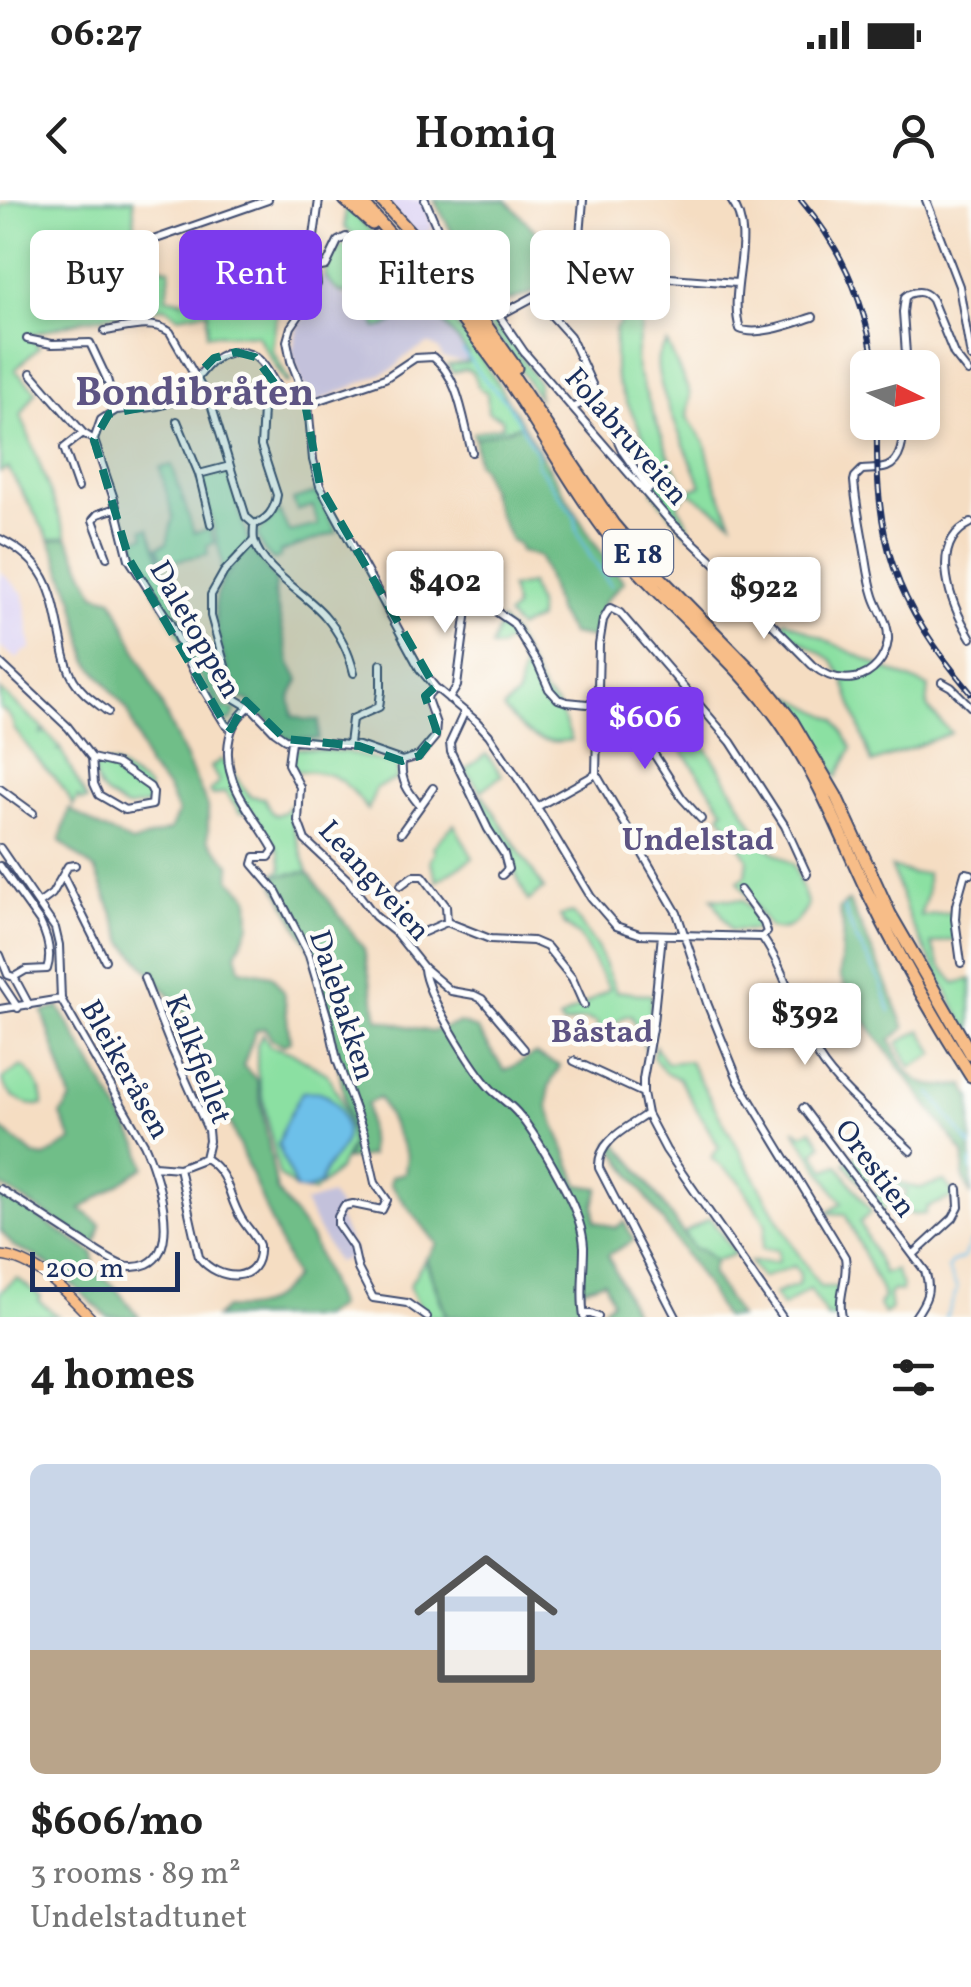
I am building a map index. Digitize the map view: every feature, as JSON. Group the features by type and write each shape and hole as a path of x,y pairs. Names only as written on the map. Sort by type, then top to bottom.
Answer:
{"highway":[{"name":"E 18","path":"345,200 377,230"},
{"name":"E 18","path":"360,200 386,230"},
{"name":"E 18","path":"369,200 474,320 568,457"},
{"name":"E 18","path":"381,200 466,296 508,354 597,503 649,566 754,673 792,721 836,796 890,914 971,1054"},
{"name":"E 18","path":"461,320 619,548 747,681 784,726 813,775 880,918 971,1076"}],"main road":[{"path":"0,1256 30,1265 90,1317"}],"street":[{"path":"159,238 268,200"},
{"path":"315,230 319,200"},
{"name":"Folabruveien","path":"425,200 439,230"},
{"path":"581,230 583,200"},
{"path":"731,200 739,213 742,232 736,311 740,329 757,332 813,317"},
{"path":"906,350 903,303 909,294 920,291 932,300 954,354 968,372 971,359 960,286 926,200"},
{"path":"322,267 342,240"},
{"path":"670,279 737,284"},
{"path":"296,320 287,342 290,361 308,404 313,460 320,486 420,668 448,700 489,736 606,918 639,934 762,937"},
{"name":"Folabruveien","path":"503,320 524,352 669,520 731,578 820,672 842,679 866,674 877,665 886,649 888,631 873,596 855,477 862,470 884,468 895,461 902,440"},
{"path":"556,320 570,336 624,452 649,488"},
{"path":"105,331 152,325 170,332 211,404 246,518 254,524"},
{"path":"26,338 52,344 90,343 116,410"},
{"path":"107,557 93,520 98,514 116,508 94,440 101,420 116,410 171,402 214,358 224,354 245,352 255,356 280,390 288,394 303,392"},
{"path":"308,404 385,378 415,358 434,357 452,382 472,452"},
{"path":"31,374 83,433 94,440"},
{"path":"572,408 597,396"},
{"path":"254,524 267,518 277,495 261,446 263,408"},
{"path":"177,420 198,474 211,524"},
{"path":"78,488 64,448 83,433"},
{"path":"198,474 230,466"},
{"name":"Daletoppen","path":"116,508 129,559 170,623 225,724 230,729 248,708"},
{"path":"971,523 954,536 946,558 953,604 971,638"},
{"path":"254,524 254,540 271,567 327,618 349,655 354,672"},
{"path":"0,540 31,559 42,573 52,594 71,677 108,712"},
{"path":"254,540 224,572 210,603 234,698 254,710 280,737 350,744 402,761 419,756 436,737 427,699 435,687"},
{"path":"463,558 472,595 513,623 558,699 618,707 629,715 682,798 701,819"},
{"path":"448,700 457,686 472,595"},
{"path":"807,874 785,826 732,742 614,608 607,610 600,645 596,774 670,897 739,1082 845,1257 842,1317"},
{"path":"0,663 58,716 92,758 99,795 125,810 152,804 150,787 117,764 92,758"},
{"path":"350,744 350,716 378,708 381,664"},
{"path":"942,682 971,707"},
{"path":"464,712 450,743 451,752 504,854 508,870 502,875"},
{"name":"Dalebakken","path":"230,729 228,772 274,850 269,857 255,857 253,864 276,891 309,955 336,1060 364,1134 375,1183 386,1197 387,1204 382,1210 349,1204 340,1210 338,1225 353,1247 358,1269 373,1298 408,1303 427,1317"},
{"name":"Leangveien","path":"291,741 288,764 300,788 301,834 348,880 382,924 396,933 424,968 425,979 447,1023 486,1082 527,1125 566,1191 582,1233 584,1315 598,1317"},
{"path":"402,761 404,785 420,806"},
{"path":"537,807 596,774"},
{"path":"401,832 433,788"},
{"path":"0,789 33,813"},
{"name":"Bleikeråsen","path":"0,848 55,928 61,999 154,1166 166,1237 154,1260 138,1267 124,1266 0,1189"},
{"path":"40,903 52,894 68,866 75,865"},
{"path":"0,866 45,931 50,960 47,969 26,970 14,977"},
{"path":"961,963 956,905 965,873 971,874"},
{"name":"Bleikeråsen","path":"63,876 105,960"},
{"path":"401,885 413,876 423,876 446,906 447,922"},
{"path":"740,890 764,923 766,932 762,937"},
{"path":"396,933 424,932 447,922 490,939 534,941 547,947 572,978 584,1004"},
{"path":"662,935 643,1092 647,1114 676,1164 782,1317"},
{"path":"762,937 824,1064 911,1151"},
{"path":"0,955 3,971 14,977 29,1005"},
{"path":"424,968 451,991 482,999 524,1048"},
{"name":"Kalkfjellet","path":"144,978 208,1130 205,1158"},
{"path":"0,981 18,1008"},
{"path":"0,1009 61,999"},
{"path":"574,1060 643,1092"},
{"name":"Orestien","path":"803,1108 925,1271 926,1302 915,1317"},
{"path":"647,1114 606,1144 598,1160 599,1168 676,1317"},
{"name":"Kalkfjellet","path":"154,1166 179,1168 205,1158"},
{"name":"Kalkfjellet","path":"179,1168 199,1257 216,1272 249,1272 260,1254 258,1240 240,1216 224,1175 205,1158"},
{"name":"Orestien","path":"913,1255 953,1218 958,1189"}],"highlighted area":[{"path":"236,352 255,357 284,396 303,392 320,486 435,687 425,696 437,732 419,756 402,761 359,746 285,739 246,701 231,729 129,559 94,440 109,414 171,402 214,358"}],"shaded area":[{"path":"384,200 421,200 433,227 412,230"},
{"path":"325,276 342,294 342,320 371,320 379,329 396,320 441,320 468,353 468,363 443,358 438,349 428,344 400,360 393,369 309,405 292,352 302,320 322,320"},
{"path":"0,571 24,594 31,649 17,659 0,646"},
{"path":"331,1195 341,1211 338,1217 356,1256 336,1262 304,1203"}],"green space":[{"path":"15,200 133,200 135,230 30,230 30,320 82,320 29,335 39,347 15,370 36,391 21,415 67,537 50,540 8,468 0,472 0,206"},
{"path":"434,200 506,200 534,230 530,230 530,294 510,300 510,230 451,230"},
{"path":"345,205 370,230 347,230"},
{"path":"341,245 342,292 325,276 327,265"},
{"path":"159,266 170,269 167,297 179,300 179,316 165,307 159,308"},
{"path":"208,320 276,320 272,349 289,382 286,383 257,335 207,334"},
{"path":"373,320 396,320 385,327 377,328"},
{"path":"441,320 452,320 477,351 523,425 475,438 473,433 503,426 502,418 488,412 487,393 479,388 473,373 465,369 453,372 448,365 467,363 468,353"},
{"path":"485,320 495,320 526,364 538,383 538,398"},
{"path":"622,320 643,320 637,370 672,464 689,491 701,486 658,369 658,357 667,343 690,394 687,417 705,443 715,482 732,521 689,492 677,505 689,525 686,533 653,492 654,458 615,373 615,330"},
{"path":"523,425 595,544 624,582 604,602 593,638 571,634 558,613 540,557 520,551 511,540 477,463 475,438"},
{"path":"172,465 194,533 210,529 214,543 207,546 208,554 164,563 158,547 167,543 173,517 160,468"},
{"path":"228,474 250,547 221,584 222,561 202,479"},
{"path":"316,493 337,532 280,552 280,557 273,560 257,535 279,511 289,532 318,525 313,506 297,510 293,500"},
{"path":"149,528 179,616 224,708 235,711 231,720 226,721 153,588 152,574 135,552 136,538 145,536 143,529"},
{"path":"67,537 95,594 113,599 208,807 208,840 230,864 230,879 249,897 250,925 236,953 240,969 271,975 284,992 290,1041 284,1045 272,1040 265,1028 256,1030 243,1066 257,1080 277,1191 312,1239 338,1307 321,1317 215,1317 225,1308 264,1303 294,1277 183,1011 124,942 96,871 60,841 69,809 132,843 170,830 178,813 168,789 148,767 128,711 88,661 74,600 50,540"},
{"path":"250,547 276,581 274,592 290,663 299,680 290,698 293,716 319,720 318,739 288,739 251,703 234,695 215,610 221,585"},
{"path":"530,584 538,619 518,628 507,616 515,609 510,588"},
{"path":"501,620 513,633 544,693 558,706 572,740 549,741 533,736 503,709 517,696 524,660 510,639 500,648 491,647"},
{"path":"785,620 929,687 927,707 951,733 872,763 842,676 832,660 780,628"},
{"path":"0,690 44,729 40,735 45,731 60,748 87,800 78,797 73,806 14,729 10,717 0,709"},
{"path":"667,693 717,764 766,847 794,865 808,905 787,928 769,927 738,881 746,875 748,859 720,814 724,810 682,750 682,737 666,722 654,701"},
{"path":"786,694 836,720 852,748 837,777"},
{"path":"295,748 347,752 397,766 397,779 376,788 368,810 338,779 296,771 290,759"},
{"path":"486,754 502,775 481,791 465,770"},
{"path":"222,759 250,796 264,798 271,812 284,812 293,802 293,827 308,872 270,876 282,870 279,851 252,811 240,813 225,792 213,795 210,791 219,782 211,767"},
{"path":"100,763 116,765 148,787 150,804 126,808 104,794 94,770"},
{"path":"483,795 544,889 528,901 512,857 503,849 477,799"},
{"path":"454,824 473,858 437,881 430,860 433,847"},
{"path":"891,867 912,874 927,873 927,894 920,916 954,912 955,939 931,944 940,965 955,983 971,979 971,1037 911,923"},
{"path":"308,872 364,949 378,1019 431,1032 459,1023 477,1029 505,1071 535,1054 560,1066 549,1086 548,1107 579,1185 599,1188 595,1221 615,1228 624,1222 634,1240 608,1255 636,1317 602,1317 600,1312 612,1301 604,1281 580,1290 581,1317 447,1317 426,1259 437,1244 390,1184 392,1176 405,1173 407,1156 379,1097 367,1104 370,1156 345,1160 352,1145 331,1021 313,954 270,876"},
{"path":"712,898 743,900 757,916 756,930 731,930"},
{"path":"849,901 905,1028 890,1040 904,1065 925,1084 964,1085 971,1097 971,1196 963,1176 964,1154 857,1010 840,976 843,926 839,909"},
{"path":"573,913 597,947 616,991 652,995 645,1047 631,1015 594,1037 598,1023 585,1019 563,1025 559,1020 609,989 580,937 560,916"},
{"path":"59,1007 140,1148 145,1167 81,1209 101,1225 95,1245 0,1185 0,1128 34,1155 45,1157 72,1141 61,1115 71,1100 43,1012"},
{"path":"921,1030 935,1054 911,1067 898,1043"},
{"path":"263,1034 270,1046 293,1053 327,1074 340,1098 351,1145 338,1170 313,1192 296,1189 279,1175 257,1070 257,1044"},
{"path":"655,1046 666,1063 689,1061 820,1287 838,1287 838,1317 827,1317 810,1289 782,1307 774,1294 798,1285 800,1274 794,1266 762,1278 750,1262 778,1262 778,1250 762,1249 766,1224 739,1180 711,1158 719,1147 679,1079 665,1072 653,1057"},
{"path":"22,1066 37,1083 43,1105 18,1100 4,1085 2,1079"},
{"path":"794,1129 803,1134 812,1129 822,1145 814,1152 826,1170 838,1165 871,1212 860,1222 884,1274 895,1270 902,1285 901,1292 894,1290 889,1294 891,1309 884,1314 879,1305 884,1297 845,1214 827,1213 842,1203"},
{"path":"614,1140 694,1249 715,1261 711,1273 739,1317 723,1317 610,1143"},
{"path":"860,1152 869,1169 920,1188 944,1181 956,1196 927,1207 925,1214 914,1215 889,1206 881,1210 867,1192 903,1201 907,1191 869,1178 861,1184 845,1163"},
{"path":"0,1192 93,1253 94,1271 113,1285 139,1317 108,1317 56,1270 15,1248 0,1230"},
{"path":"710,1218 735,1254 715,1261 701,1250 694,1250 684,1233"},
{"path":"425,1259 446,1317 425,1317 409,1286"},
{"path":"17,1278 58,1316 0,1317 0,1292"}],"water":[{"path":"302,1092 319,1092 331,1099 340,1112 346,1134 320,1183 306,1191 296,1189 278,1145"}],"waterway":[{"path":"463,351 507,402 537,454 537,465 575,516 577,531 611,586"},
{"path":"844,908 855,937 881,982 890,1011"},
{"path":"931,1093 971,1146"},
{"path":"971,1162 971,1171"},
{"path":"945,1317 957,1289 948,1269 951,1263 963,1258 971,1242"}],"railway":[{"path":"801,200 829,238 850,278 872,350"},
{"path":"877,440 880,502 894,568 923,628 971,693"}],"district":[{"name":"Bondibråten","path":"195,391"},
{"name":"Undelstad","path":"698,839"},
{"name":"Båstad","path":"602,1031"}]}
